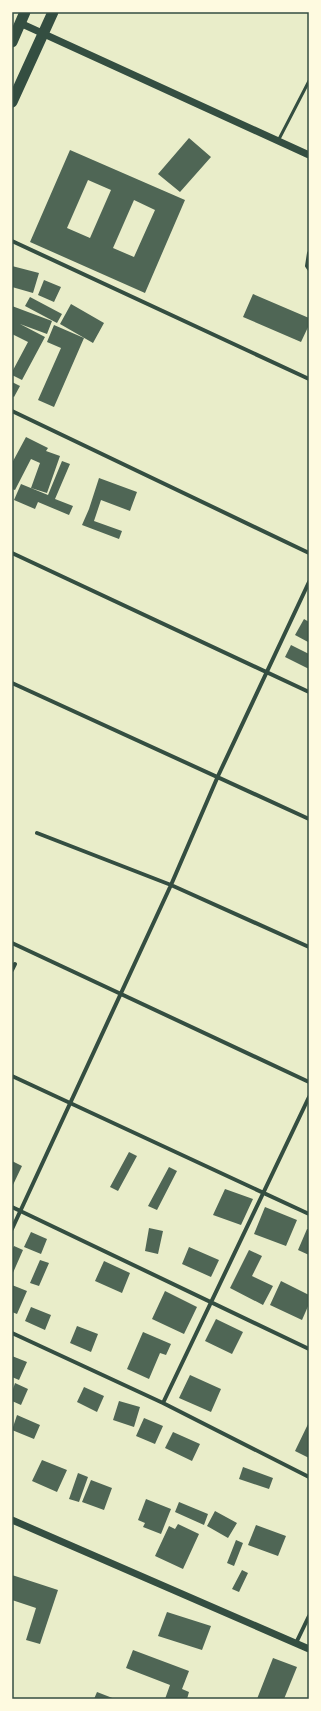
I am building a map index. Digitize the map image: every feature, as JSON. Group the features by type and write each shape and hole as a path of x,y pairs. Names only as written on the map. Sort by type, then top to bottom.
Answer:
{"highway":[{"path":"12,42 25,12"},
{"path":"12,102 53,12"}],"street":[{"path":"20,23 309,155"},
{"path":"12,241 309,379"},
{"path":"309,253 307,266 309,269"},
{"path":"12,411 309,553"},
{"path":"12,553 309,692"},
{"path":"12,1229 22,1211 70,1101 122,994 218,776 309,582"},
{"path":"12,683 218,776 309,819"},
{"path":"37,833 171,885 309,947"},
{"path":"12,943 309,1082"},
{"path":"12,970 15,964"},
{"path":"12,1076 70,1101 309,1214"},
{"path":"163,1404 309,1098"},
{"path":"12,1207 309,1349"},
{"path":"12,1332 163,1404 309,1477"},
{"path":"12,1520 309,1649"},
{"path":"296,1643 309,1616"}],"lane":[{"path":"278,141 309,81"}],"building":[{"path":"189,138 211,157 180,192 158,174"},
{"path":"70,150 185,200 145,293 30,242","holes":["88,180 111,190 90,238 67,228","134,200 155,210 134,257 113,248"]},
{"path":"12,266 39,273 33,293 12,287"},
{"path":"44,280 61,287 54,302 38,295"},
{"path":"253,294 309,318 309,325 301,342 243,317"},
{"path":"30,297 62,314 57,323 25,306"},
{"path":"71,304 104,323 93,343 60,324"},
{"path":"12,306 52,321 47,334 20,324 45,337 22,380 12,375 12,372 28,342 12,334"},
{"path":"54,325 84,338 54,407 38,400 61,348 47,342"},
{"path":"12,382 20,386 14,397 12,396"},
{"path":"26,437 48,448 46,451 60,456 47,493 31,488 40,463 31,459 15,490 12,489 12,463"},
{"path":"62,461 70,464 55,499 73,506 69,515 38,502 35,509 14,500 21,484 48,495"},
{"path":"99,478 137,492 130,511 101,500 94,521 122,531 119,539 82,525"},
{"path":"304,619 309,622 308,642 295,635"},
{"path":"291,645 309,654 309,669 285,657"},
{"path":"129,1152 137,1156 118,1191 110,1187"},
{"path":"12,1161 22,1166 12,1187"},
{"path":"169,1167 177,1171 157,1210 148,1206"},
{"path":"225,1189 253,1199 241,1225 213,1215"},
{"path":"265,1207 297,1220 286,1246 254,1234"},
{"path":"149,1228 163,1231 158,1254 145,1251"},
{"path":"307,1229 309,1229 309,1255 298,1250"},
{"path":"31,1232 47,1239 41,1254 24,1247"},
{"path":"14,1246 23,1250 12,1275 12,1250"},
{"path":"189,1247 219,1260 211,1277 182,1264"},
{"path":"249,1250 262,1256 252,1276 273,1286 263,1305 230,1288"},
{"path":"40,1260 49,1263 39,1286 30,1283"},
{"path":"104,1261 130,1273 122,1293 95,1281"},
{"path":"281,1281 309,1295 309,1304 302,1320 270,1305"},
{"path":"12,1285 27,1291 17,1314 12,1312"},
{"path":"165,1291 197,1307 184,1334 152,1319"},
{"path":"31,1307 51,1315 45,1330 25,1321"},
{"path":"216,1319 243,1332 232,1354 205,1341"},
{"path":"77,1326 98,1334 91,1352 70,1343"},
{"path":"143,1332 171,1344 166,1355 160,1353 149,1379 127,1369"},
{"path":"12,1356 27,1362 19,1380 12,1377"},
{"path":"190,1375 221,1389 211,1412 179,1398"},
{"path":"15,1383 28,1389 21,1405 12,1401 12,1392"},
{"path":"84,1387 104,1396 97,1412 77,1402"},
{"path":"119,1401 140,1407 134,1427 113,1420"},
{"path":"17,1415 40,1425 34,1439 12,1430"},
{"path":"144,1418 163,1426 155,1444 136,1436"},
{"path":"309,1422 309,1458 295,1451"},
{"path":"173,1432 200,1444 192,1461 165,1448"},
{"path":"42,1460 67,1470 57,1492 32,1481"},
{"path":"243,1467 273,1478 269,1489 239,1479"},
{"path":"78,1473 88,1477 79,1502 69,1499"},
{"path":"91,1480 112,1488 104,1510 82,1502"},
{"path":"146,1499 171,1509 161,1534 143,1527 145,1523 138,1520"},
{"path":"179,1502 208,1514 204,1525 175,1512"},
{"path":"215,1511 237,1523 228,1538 207,1526"},
{"path":"178,1524 199,1534 183,1569 155,1556 169,1526 175,1529"},
{"path":"256,1525 286,1536 278,1556 248,1545"},
{"path":"236,1540 243,1543 234,1566 227,1563"},
{"path":"242,1570 248,1573 239,1592 232,1589"},
{"path":"12,1575 58,1590 40,1644 26,1640 36,1608 12,1600"},
{"path":"167,1612 211,1626 202,1650 158,1636"},
{"path":"133,1650 189,1671 182,1689 189,1692 187,1699 165,1699 170,1685 126,1668"},
{"path":"273,1658 297,1667 284,1699 257,1699"},
{"path":"97,1692 115,1699 94,1699"}]}
